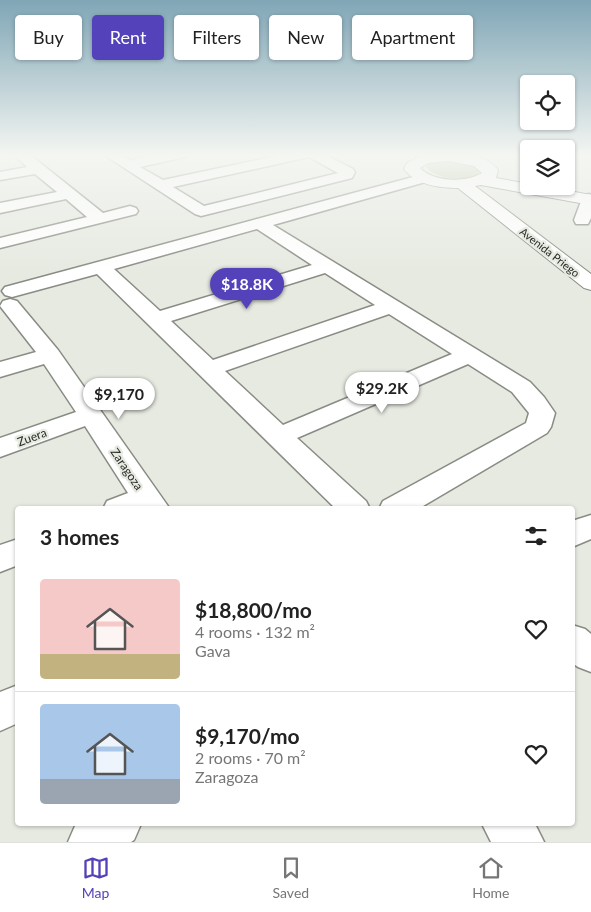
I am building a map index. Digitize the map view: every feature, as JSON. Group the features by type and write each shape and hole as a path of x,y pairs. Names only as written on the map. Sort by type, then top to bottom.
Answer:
{"street":[{"path":"174,193 201,211 275,193"},
{"path":"6,298 102,268 369,193"},
{"name":"Avenida Priego","path":"473,193 591,284"},
{"path":"577,193 590,196 588,222"},
{"path":"0,208 68,194 99,218"},
{"path":"0,243 130,210"},
{"path":"260,224 521,387 542,413 538,427 399,506"},
{"path":"156,319 328,266"},
{"path":"102,268 352,506"},
{"name":"Zaragoza","path":"6,298 50,355 150,503"},
{"path":"209,369 392,306"},
{"path":"4,362 50,355"},
{"path":"279,436 470,355"},
{"name":"Zuera","path":"0,448 91,415"},
{"path":"134,506 150,503"},
{"path":"575,534 591,526"},
{"path":"0,558 15,552"},
{"path":"575,643 591,656"},
{"path":"0,712 15,704"},
{"path":"91,842 115,826"},
{"path":"508,826 521,842"}]}
